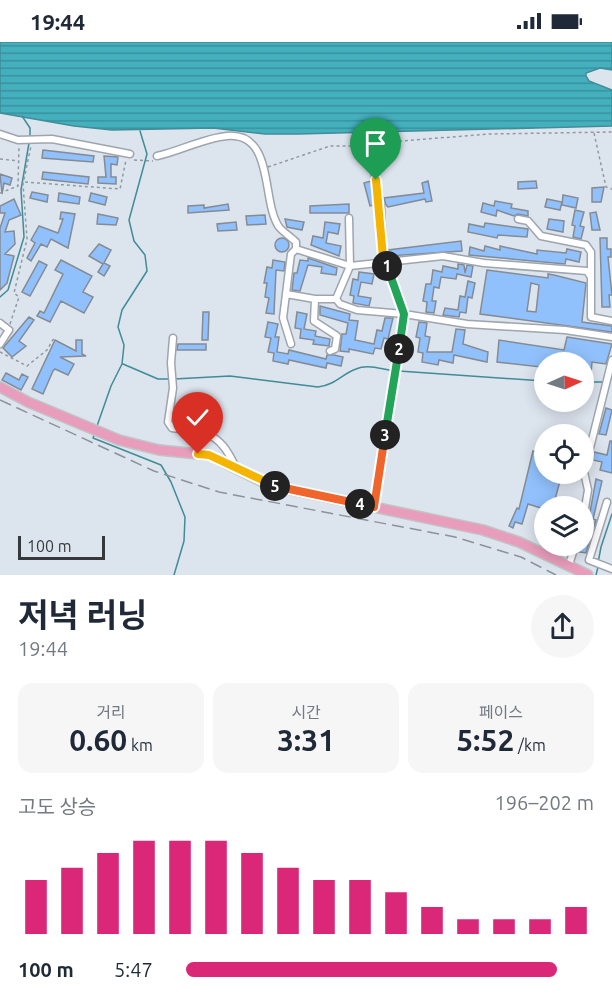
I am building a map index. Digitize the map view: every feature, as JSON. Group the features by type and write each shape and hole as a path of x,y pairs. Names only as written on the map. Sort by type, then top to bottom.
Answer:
{"main road":[{"path":"0,387 28,402 119,440 159,450 209,455 269,485 483,530 519,542 587,575"}],"street":[{"path":"0,134 18,140 52,139 130,156"},
{"path":"155,159 231,135 249,140 264,168 279,227 296,242 296,249 291,254 283,318 291,344"},
{"path":"369,145 381,208 386,264 404,314 374,507"},
{"path":"336,299 350,266 349,218"},
{"path":"518,219 528,221 541,236 586,245 591,252 591,317 612,321"},
{"path":"296,249 350,266 386,264 443,256 484,263 573,269 587,271 591,277"},
{"path":"286,294 315,299 336,299"},
{"path":"315,299 314,321 337,336 335,349 330,351"},
{"path":"336,299 340,304 357,310 404,314 467,324 566,330 612,337"},
{"path":"0,323 9,330 0,344"},
{"path":"172,338 173,388 168,422 172,428 199,431 222,443 229,451 237,470"},
{"path":"587,496 585,472 612,360"},
{"path":"607,502 589,560 612,569"},
{"path":"569,565 572,556"}],"path":[{"path":"594,132 606,187 612,189"},
{"path":"264,168 330,146 361,147 490,134 612,132"},
{"path":"9,330 11,316 18,304 19,297 14,293 27,239 23,183 33,139"},
{"path":"0,193 13,190 18,184 18,140"},
{"path":"18,184 120,189 130,156 155,159"},
{"path":"0,159 19,161"},
{"path":"0,352 27,366 47,351 54,338"}],"water":[{"path":"0,42 612,42 612,70 600,68 586,73 586,76 589,81 612,90 612,126 265,134 213,128 112,130 74,126 0,113"}],"building":[{"path":"43,150 94,156 93,162 42,158"},
{"path":"104,156 118,157 117,165 111,164 111,177 116,177 116,184 98,183 98,177 106,177"},
{"path":"43,172 89,177 88,184 42,179"},
{"path":"0,174 12,178 10,185 4,183 2,194"},
{"path":"371,181 375,205 370,206 364,183"},
{"path":"428,181 432,201 426,202 425,199 388,207 386,205 384,198 424,193 422,183"},
{"path":"536,181 537,188 518,189 518,182"},
{"path":"604,187 601,202 592,202 592,188"},
{"path":"32,192 48,195 47,202 30,198"},
{"path":"59,193 80,197 79,204 58,201"},
{"path":"91,193 107,197 105,205 89,201"},
{"path":"563,195 578,198 576,208 562,205"},
{"path":"14,199 21,215 9,220 5,232 14,231 15,244 5,254 14,256 7,283 0,290 0,228 5,213 0,213 0,206"},
{"path":"547,199 562,202 560,210 545,207"},
{"path":"495,201 512,204 511,208 528,211 528,216 518,214 514,216 497,210 496,216 481,212 483,203 494,206"},
{"path":"228,204 229,210 188,213 188,206 204,205 204,208"},
{"path":"349,204 349,213 310,213 310,206"},
{"path":"575,210 584,212 580,226 584,227 581,239 573,237 575,226 572,225"},
{"path":"61,212 75,214 68,248 51,239 47,247 41,244 31,261 27,258 35,243 31,240 39,226 58,233 63,219 60,219"},
{"path":"596,212 600,230 592,230 590,213"},
{"path":"98,214 118,218 116,225 97,224"},
{"path":"265,215 266,224 247,225 246,216"},
{"path":"285,219 304,222 302,230 287,227"},
{"path":"549,219 564,221 563,232 547,229"},
{"path":"236,222 237,230 218,231 217,224"},
{"path":"325,222 340,224 338,234 328,232 326,243 341,246 339,256 311,245 313,236 323,238"},
{"path":"485,223 528,229 527,237 498,235 497,238 468,232 469,224 484,227"},
{"path":"282,238 287,240 289,245 287,250 282,252 277,250 275,245 277,240"},
{"path":"600,238 607,238 607,249 611,249 611,257 608,257 612,295 609,295 610,307 602,307"},
{"path":"461,241 462,251 388,256 388,250"},
{"path":"99,244 111,250 104,263 110,266 104,276 98,272 103,264 89,256"},
{"path":"485,246 500,250 500,246 537,254 537,250 566,253 567,249 581,252 579,262 566,259 565,264 469,255 470,247 484,251"},
{"path":"308,258 337,268 336,275 321,273 322,267 308,265 300,291 292,290 294,273 297,273 300,260 308,261"},
{"path":"61,260 92,276 83,292 93,297 84,313 61,301 50,322 37,316 40,311 44,313 63,274 55,270"},
{"path":"273,260 285,262 284,271 276,270 274,314 266,313 269,298 265,297 267,283 264,283 267,267 272,268"},
{"path":"39,261 47,265 30,296 22,292"},
{"path":"458,264 464,265 465,273 467,265 473,266 471,277 457,274 456,279 441,277 439,288 434,287 432,301 436,301 434,313 426,312 427,302 423,301 426,284 431,284 433,270 442,272 443,266 458,269"},
{"path":"487,270 548,278 548,274 586,283 582,322 612,326 612,332 480,314","holes":["531,283 539,285 536,312 527,311"]},
{"path":"359,272 374,274 372,284 361,282 358,296 371,298 369,306 353,303 354,296 350,295 353,279 358,280"},
{"path":"468,281 475,283 472,298 468,297 466,313 460,312 459,317 443,315 445,308 458,310 460,296 465,297"},
{"path":"320,306 350,314 349,320 358,321 355,340 374,344 377,330 382,331 385,318 393,318 388,339 384,338 381,349 375,348 373,354 349,349 349,352 340,351 342,334 346,334 348,323 320,315"},
{"path":"203,312 209,312 208,340 202,340"},
{"path":"297,312 307,314 304,329 316,331 315,336 330,339 329,346 313,344 314,340 300,338 301,329 295,328"},
{"path":"29,317 34,320 19,341 26,346 12,357 3,348"},
{"path":"268,322 278,324 275,337 279,337 277,352 288,354 289,350 326,359 327,355 334,355 343,357 341,366 327,363 326,368 289,360 288,364 273,361 274,353 268,352 271,338 265,337"},
{"path":"419,322 427,323 425,336 430,337 427,352 452,352 456,329 465,330 463,344 488,352 487,362 454,355 453,363 439,360 438,365 422,362 423,353 418,352 420,338 416,337"},
{"path":"567,337 612,344 606,364 594,362 594,352 534,352 534,366 497,362 499,340 564,350"},
{"path":"55,340 76,351 76,340 82,340 82,354 86,356 60,357 74,364 68,375 55,369 43,394 32,389"},
{"path":"178,344 206,344 206,350 177,350"},
{"path":"6,373 19,380 22,374 28,377 21,390 2,380"},
{"path":"606,408 612,410 606,435 599,434"},
{"path":"610,441 612,441 612,473 600,470 602,462 594,460 594,452 607,455"},
{"path":"533,451 534,484 559,484 556,496 534,496 534,506 528,504 522,524 515,522 513,528 509,526 517,508 519,509"},
{"path":"596,479 602,481 594,515 594,496"}],"waterway":[{"path":"22,116 30,128 30,138"},
{"path":"97,426 111,386 122,364 124,345 118,327 122,310 147,271 145,255 134,241 129,220 147,154 140,131"},
{"path":"0,297 8,290 24,237 21,190 29,143"},
{"path":"123,364 158,379 169,379"},
{"path":"174,379 230,376 318,387 329,384 360,368 375,367 394,371"},
{"path":"399,371 534,380"},
{"path":"594,382 603,382"},
{"path":"95,433 93,438 161,465 171,482 185,517 184,541 174,575"},
{"path":"598,563 612,514"},
{"path":"596,575 598,567"}],"railway":[{"path":"0,400 154,471 219,492 455,537 521,557 556,575"}],"route":[{"path":"198,454 209,455 269,485 374,507 404,318 399,296 383,257 381,208 376,180"}]}
